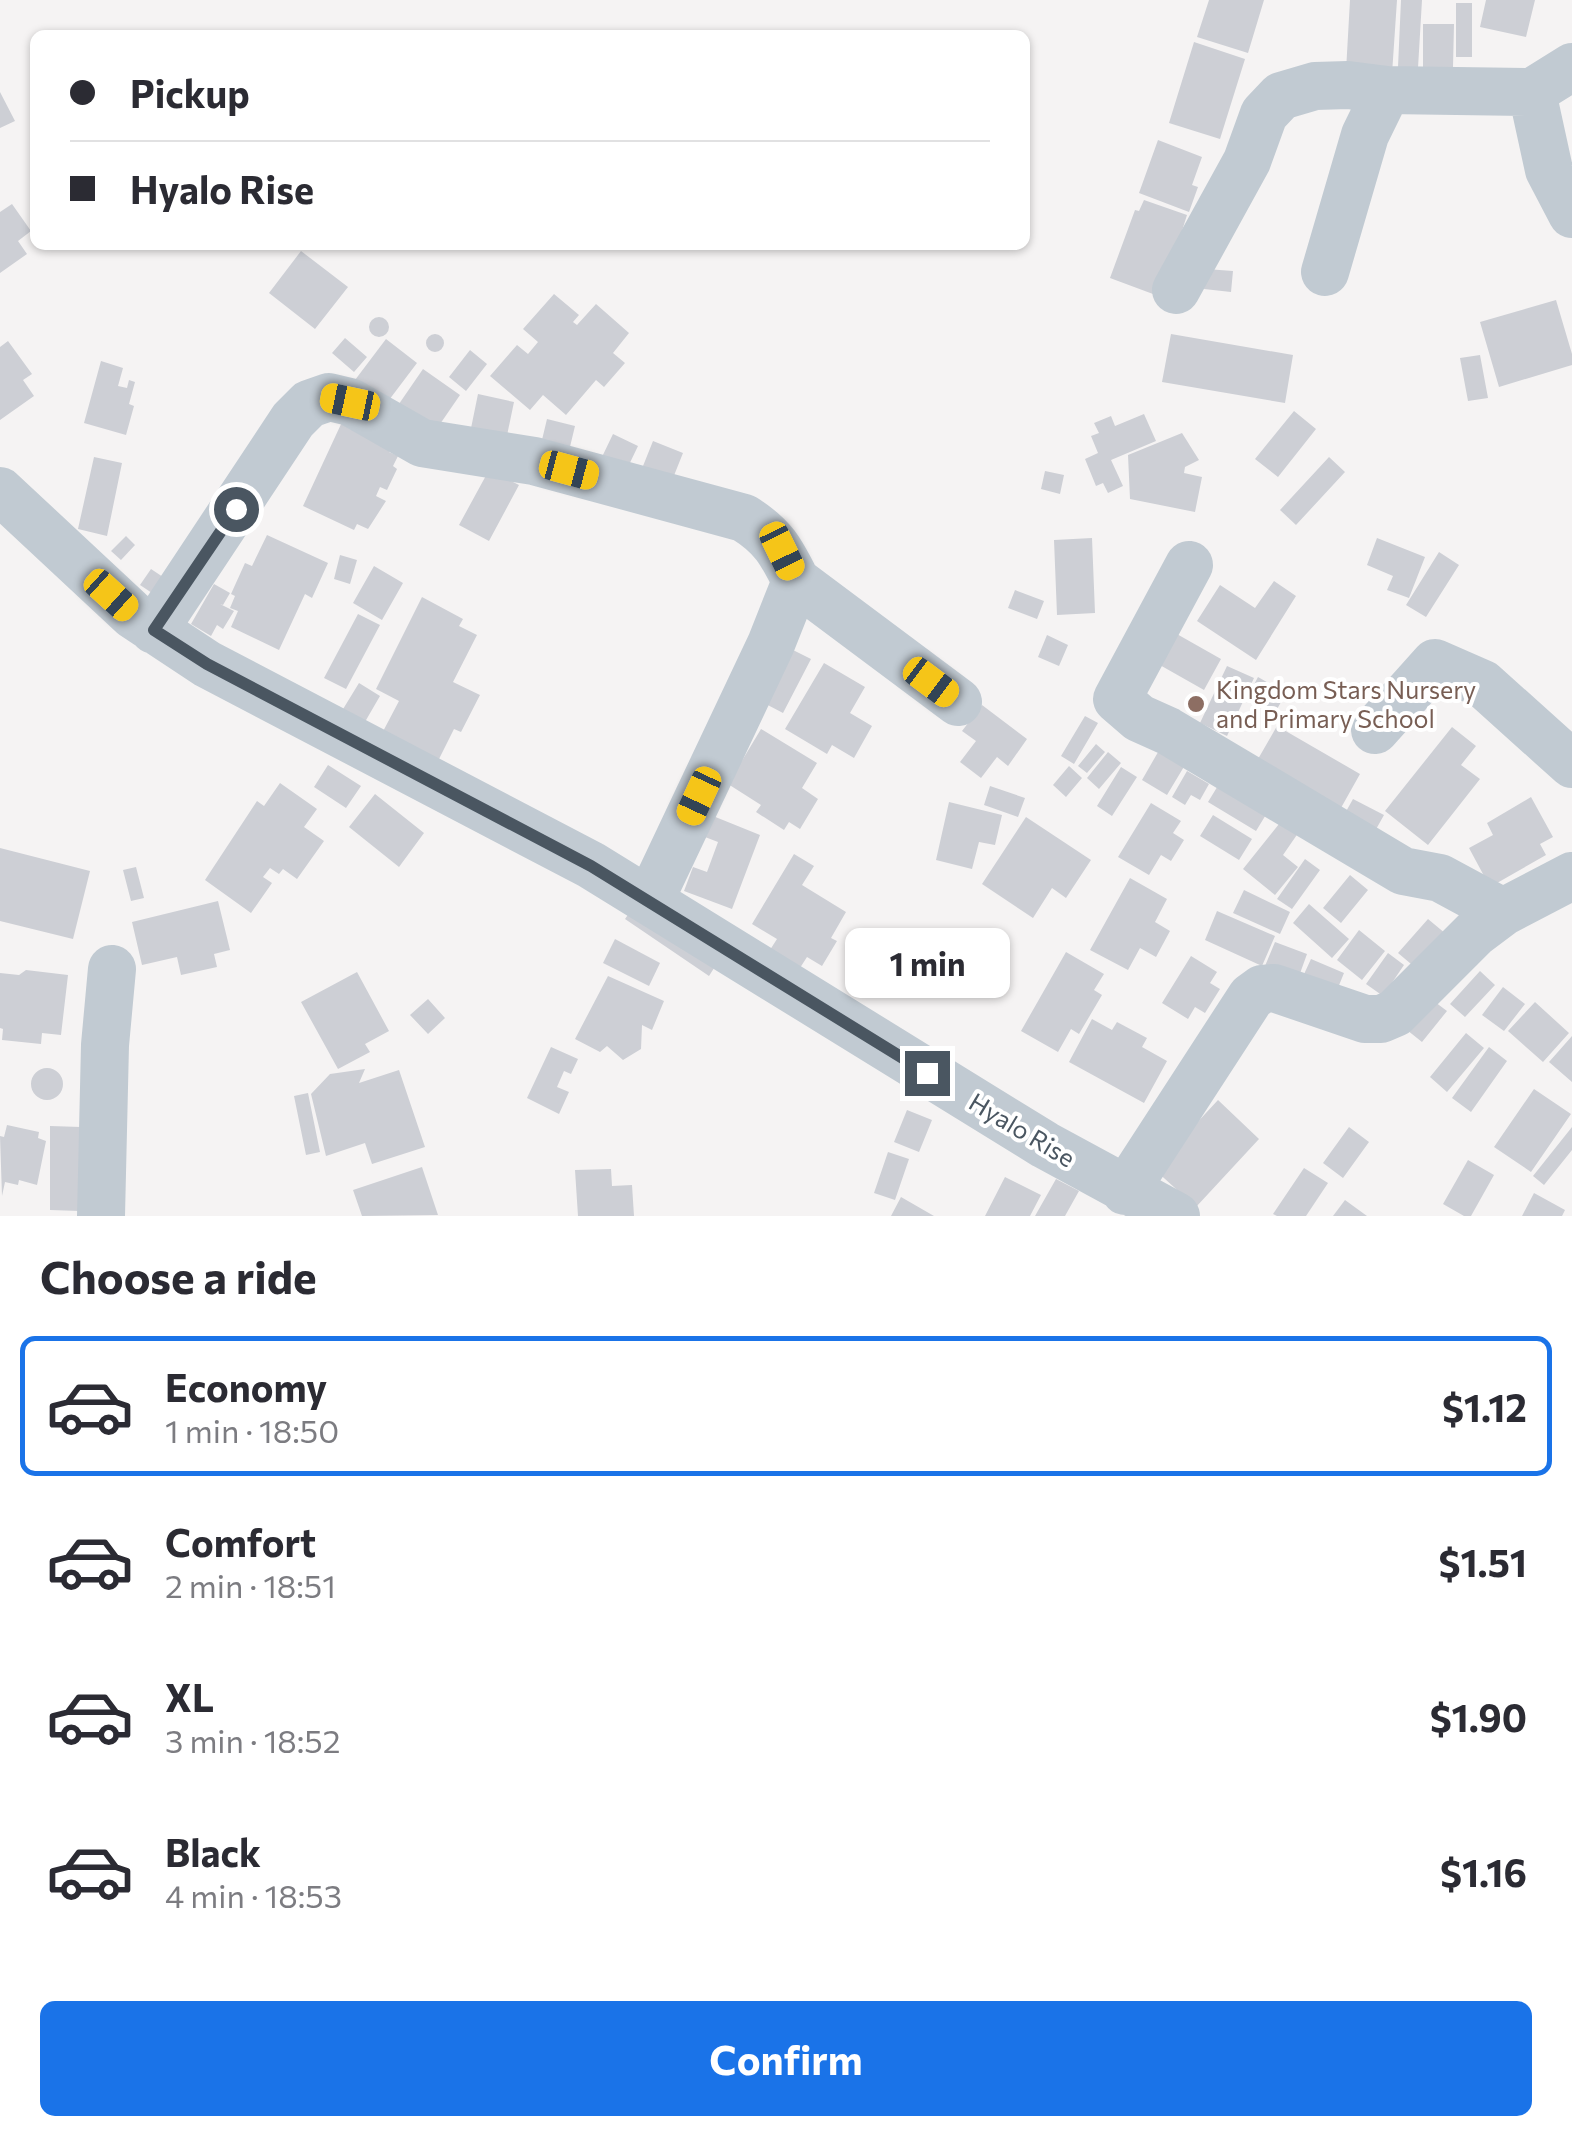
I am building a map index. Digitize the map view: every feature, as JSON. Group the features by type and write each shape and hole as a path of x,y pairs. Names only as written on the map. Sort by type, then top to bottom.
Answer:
{"street":[{"path":"1176,290 1246,161 1264,114 1281,96 1315,86 1348,85 1388,90 1532,92 1572,67"},
{"path":"1325,272 1365,135 1388,90"},
{"path":"1532,92 1549,170 1572,214"},
{"path":"154,630 293,420 309,404 328,397 350,402 422,443 534,461 744,518 767,532 782,551 796,581 958,702"},
{"name":"Hyalo Rise","path":"0,491 80,568 154,630 207,664 548,841 1125,1191 1176,1216"},
{"path":"1190,565 1116,700 1139,718 1168,731 1404,871 1440,878 1503,912"},
{"path":"650,900 772,644 796,581"},
{"path":"1376,730 1435,663 1483,684 1572,764"},
{"path":"1125,1191 1251,997 1262,989 1274,988 1365,1019 1381,1019 1395,1013 1474,933 1503,912 1572,876"},
{"path":"101,1216 105,1045 112,969"}],"building":[{"path":"1209,0 1264,0 1248,53 1197,37"},
{"path":"1350,0 1397,0 1392,74 1346,71"},
{"path":"1401,0 1422,0 1418,68 1398,67"},
{"path":"1486,0 1535,0 1526,37 1480,27"},
{"path":"1456,3 1472,3 1472,57 1456,57"},
{"path":"1423,24 1454,24 1453,67 1423,67"},
{"path":"1194,42 1245,59 1220,139 1169,123"},
{"path":"0,92 15,121 0,128"},
{"path":"1158,140 1202,157 1192,185 1198,187 1189,212 1139,193"},
{"path":"1144,200 1187,215 1161,297 1110,278 1135,210 1139,211"},
{"path":"12,204 30,232 18,241 27,254 0,273 0,212"},
{"path":"301,251 348,287 315,329 269,293"},
{"path":"1206,269 1233,271 1231,292 1204,289"},
{"path":"554,294 579,315 573,322 577,325 596,304 629,333 613,353 625,363 604,387 596,380 566,415 543,395 530,410 490,376 517,345 528,354 538,342 523,329"},
{"path":"1556,300 1572,365 1499,387 1480,322"},
{"path":"379,317 389,327 379,337 369,327"},
{"path":"435,334 442,336 442,350 435,352 428,350 426,343 428,336"},
{"path":"1171,334 1293,355 1285,403 1162,382"},
{"path":"345,338 367,357 354,372 332,353"},
{"path":"386,339 417,363 386,404 355,380"},
{"path":"8,341 32,374 23,380 34,396 0,420 0,347"},
{"path":"470,350 487,364 466,391 449,377"},
{"path":"1480,355 1488,398 1468,401 1460,358"},
{"path":"101,361 123,368 118,386 127,388 129,380 135,382 129,404 134,406 126,435 84,423"},
{"path":"423,369 460,395 427,443 390,417"},
{"path":"478,394 514,402 505,445 469,438"},
{"path":"1294,411 1316,429 1278,477 1255,459"},
{"path":"1144,414 1156,441 1111,460 1123,486 1108,493 1103,483 1096,486 1085,459 1098,453 1091,436 1099,433 1094,423 1111,416 1115,426"},
{"path":"547,419 575,426 569,451 541,444"},
{"path":"342,422 392,446 389,452 398,456 393,466 397,469 387,490 380,487 376,496 386,501 368,529 357,524 354,530 303,506"},
{"path":"1182,433 1199,460 1185,467 1184,473 1202,477 1195,512 1130,499 1128,455"},
{"path":"613,434 638,446 626,471 601,459"},
{"path":"653,441 683,453 671,483 641,471"},
{"path":"94,457 122,463 107,536 78,529"},
{"path":"1329,457 1345,472 1296,525 1280,510"},
{"path":"489,470 519,485 489,541 459,525"},
{"path":"1045,471 1064,475 1060,494 1041,489"},
{"path":"267,535 328,563 312,598 305,594 279,650 231,627 238,611 230,608 235,596 231,594 245,563 252,566"},
{"path":"126,536 135,545 121,560 111,551"},
{"path":"1092,538 1095,613 1057,615 1054,540"},
{"path":"1377,538 1425,557 1409,598 1387,590 1393,576 1367,565"},
{"path":"1439,552 1459,565 1426,617 1406,605"},
{"path":"340,555 357,560 350,584 334,579"},
{"path":"374,566 403,583 382,620 353,603"},
{"path":"151,569 163,577 152,593 140,585"},
{"path":"1274,581 1296,596 1256,660 1197,621 1220,585 1255,608"},
{"path":"214,584 230,593 220,604 234,611 223,629 217,625 211,636 191,624"},
{"path":"1015,590 1044,601 1037,619 1008,608"},
{"path":"422,597 463,619 459,626 477,635 453,682 480,695 461,732 454,729 435,767 379,739 399,701 376,689"},
{"path":"358,614 380,625 346,689 324,678"},
{"path":"1168,629 1221,659 1204,690 1151,660"},
{"path":"1047,635 1068,645 1059,666 1038,657"},
{"path":"789,648 811,659 783,713 762,702"},
{"path":"824,663 865,687 850,713 872,726 854,758 832,745 827,754 785,729"},
{"path":"1227,666 1254,678 1227,736 1200,723"},
{"path":"1258,677 1286,693 1276,711 1248,696"},
{"path":"359,683 380,696 362,727 340,714"},
{"path":"982,705 1027,739 1008,766 997,757 981,778 960,762 976,741 962,731"},
{"path":"1085,716 1098,723 1074,764 1061,756"},
{"path":"1277,726 1360,774 1337,815 1254,766"},
{"path":"1452,727 1476,746 1461,765 1480,779 1428,845 1385,811"},
{"path":"761,729 817,763 802,788 818,799 800,829 789,822 784,830 756,812 761,805 728,784"},
{"path":"1165,740 1191,755 1167,795 1142,780"},
{"path":"1096,744 1105,752 1087,773 1078,766"},
{"path":"1108,752 1121,763 1099,789 1087,778"},
{"path":"328,765 361,786 346,808 314,787"},
{"path":"1069,766 1082,778 1066,797 1053,785"},
{"path":"1121,767 1137,777 1112,816 1097,806"},
{"path":"1187,771 1209,784 1200,800 1191,795 1185,805 1172,797"},
{"path":"280,783 317,809 304,827 324,841 297,879 283,869 279,874 270,868 263,877 272,883 251,913 205,880 257,801 264,806"},
{"path":"1219,784 1267,813 1256,831 1208,802"},
{"path":"990,786 1025,798 1018,817 984,805"},
{"path":"375,794 424,833 399,867 349,827"},
{"path":"1531,797 1553,837 1540,844 1546,855 1490,887 1469,848 1493,835 1487,823"},
{"path":"1353,799 1384,815 1370,840 1339,824"},
{"path":"949,802 1002,815 995,845 979,842 972,869 936,860"},
{"path":"1151,803 1181,821 1173,833 1184,840 1171,861 1161,855 1149,875 1118,857"},
{"path":"1287,814 1303,826 1283,855 1298,867 1275,895 1243,869"},
{"path":"1213,815 1252,839 1239,860 1200,836"},
{"path":"713,816 760,835 732,909 684,891 693,867 707,872 718,842 705,837"},
{"path":"1026,817 1091,860 1066,898 1052,888 1033,918 982,884"},
{"path":"0,848 90,871 73,939 0,921"},
{"path":"794,854 814,866 802,885 846,912 831,938 837,941 822,966 807,957 798,971 768,953 777,939 752,924"},
{"path":"1305,859 1320,870 1292,909 1277,899"},
{"path":"136,867 144,898 131,901 123,870"},
{"path":"1350,875 1368,890 1341,923 1323,908"},
{"path":"1130,878 1167,899 1155,922 1170,931 1156,957 1140,948 1128,970 1090,950"},
{"path":"1244,890 1290,912 1280,934 1233,913"},
{"path":"218,901 230,950 214,954 217,967 181,975 177,957 142,965 132,922"},
{"path":"1309,904 1349,939 1332,958 1293,923"},
{"path":"632,909 716,965 709,976 625,919"},
{"path":"1217,911 1275,936 1262,966 1205,940"},
{"path":"1428,919 1446,934 1417,969 1398,953"},
{"path":"1359,930 1385,951 1362,980 1337,960"},
{"path":"615,939 660,963 649,986 603,963"},
{"path":"1275,942 1307,954 1298,979 1265,966"},
{"path":"1066,952 1104,974 1094,990 1102,995 1079,1034 1071,1029 1058,1052 1021,1031"},
{"path":"1388,953 1404,965 1383,996 1366,984"},
{"path":"1191,956 1217,972 1210,983 1220,989 1205,1013 1195,1007 1188,1019 1162,1003"},
{"path":"1311,959 1344,973 1333,1000 1299,985"},
{"path":"26,970 68,975 61,1035 42,1033 41,1044 2,1040 0,973 19,975"},
{"path":"1480,971 1495,985 1465,1017 1450,1004"},
{"path":"357,972 389,1031 365,1044 370,1052 338,1069 301,1002"},
{"path":"608,976 664,1001 652,1030 642,1025 641,1049 623,1060 607,1046 600,1052 575,1039"},
{"path":"1503,987 1525,1004 1504,1031 1482,1015"},
{"path":"428,999 445,1018 428,1034 410,1015"},
{"path":"1431,999 1447,1011 1422,1042 1407,1030"},
{"path":"1535,1002 1569,1033 1543,1062 1508,1031"},
{"path":"1092,1019 1112,1030 1117,1022 1147,1038 1142,1047 1167,1061 1144,1103 1069,1062"},
{"path":"1466,1033 1484,1048 1447,1092 1430,1077"},
{"path":"1572,1036 1572,1082 1549,1062"},
{"path":"551,1047 578,1059 571,1074 564,1071 557,1087 569,1092 559,1114 527,1098"},
{"path":"1489,1047 1507,1061 1471,1112 1452,1098"},
{"path":"47,1068 59,1072 63,1084 59,1096 47,1100 35,1096 31,1084 35,1072"},
{"path":"365,1069 359,1083 399,1070 425,1147 372,1164 365,1143 326,1156 311,1094 330,1074"},
{"path":"1534,1089 1571,1114 1531,1172 1494,1147"},
{"path":"308,1093 320,1152 306,1155 294,1096"},
{"path":"1218,1100 1259,1139 1196,1207 1154,1169"},
{"path":"907,1110 932,1120 919,1152 894,1142"},
{"path":"7,1125 39,1132 38,1138 46,1141 37,1185 19,1180 18,1185 5,1182 2,1196 0,1136 4,1137"},
{"path":"50,1126 81,1127 80,1211 50,1210"},
{"path":"1349,1127 1369,1142 1343,1178 1323,1163"},
{"path":"1572,1127 1572,1150 1544,1185 1533,1176"},
{"path":"888,1152 909,1159 895,1200 874,1193"},
{"path":"1468,1160 1494,1175 1471,1216 1464,1216 1443,1204"},
{"path":"422,1167 438,1215 362,1216 353,1190"},
{"path":"1304,1168 1328,1183 1306,1216 1273,1214"},
{"path":"611,1169 612,1186 632,1185 634,1216 578,1216 575,1170"},
{"path":"1005,1177 1041,1195 1030,1216 985,1216"},
{"path":"1056,1179 1079,1191 1065,1216 1035,1216"},
{"path":"1534,1193 1565,1210 1562,1216 1522,1216"},
{"path":"901,1197 934,1216 891,1216"},
{"path":"1345,1200 1367,1216 1333,1216"}],"place":[{"name":"Kingdom Stars Nursery and Primary School","path":"1196,704"}],"route":[{"path":"236,509 154,630 207,664 548,841 927,1073"}]}
